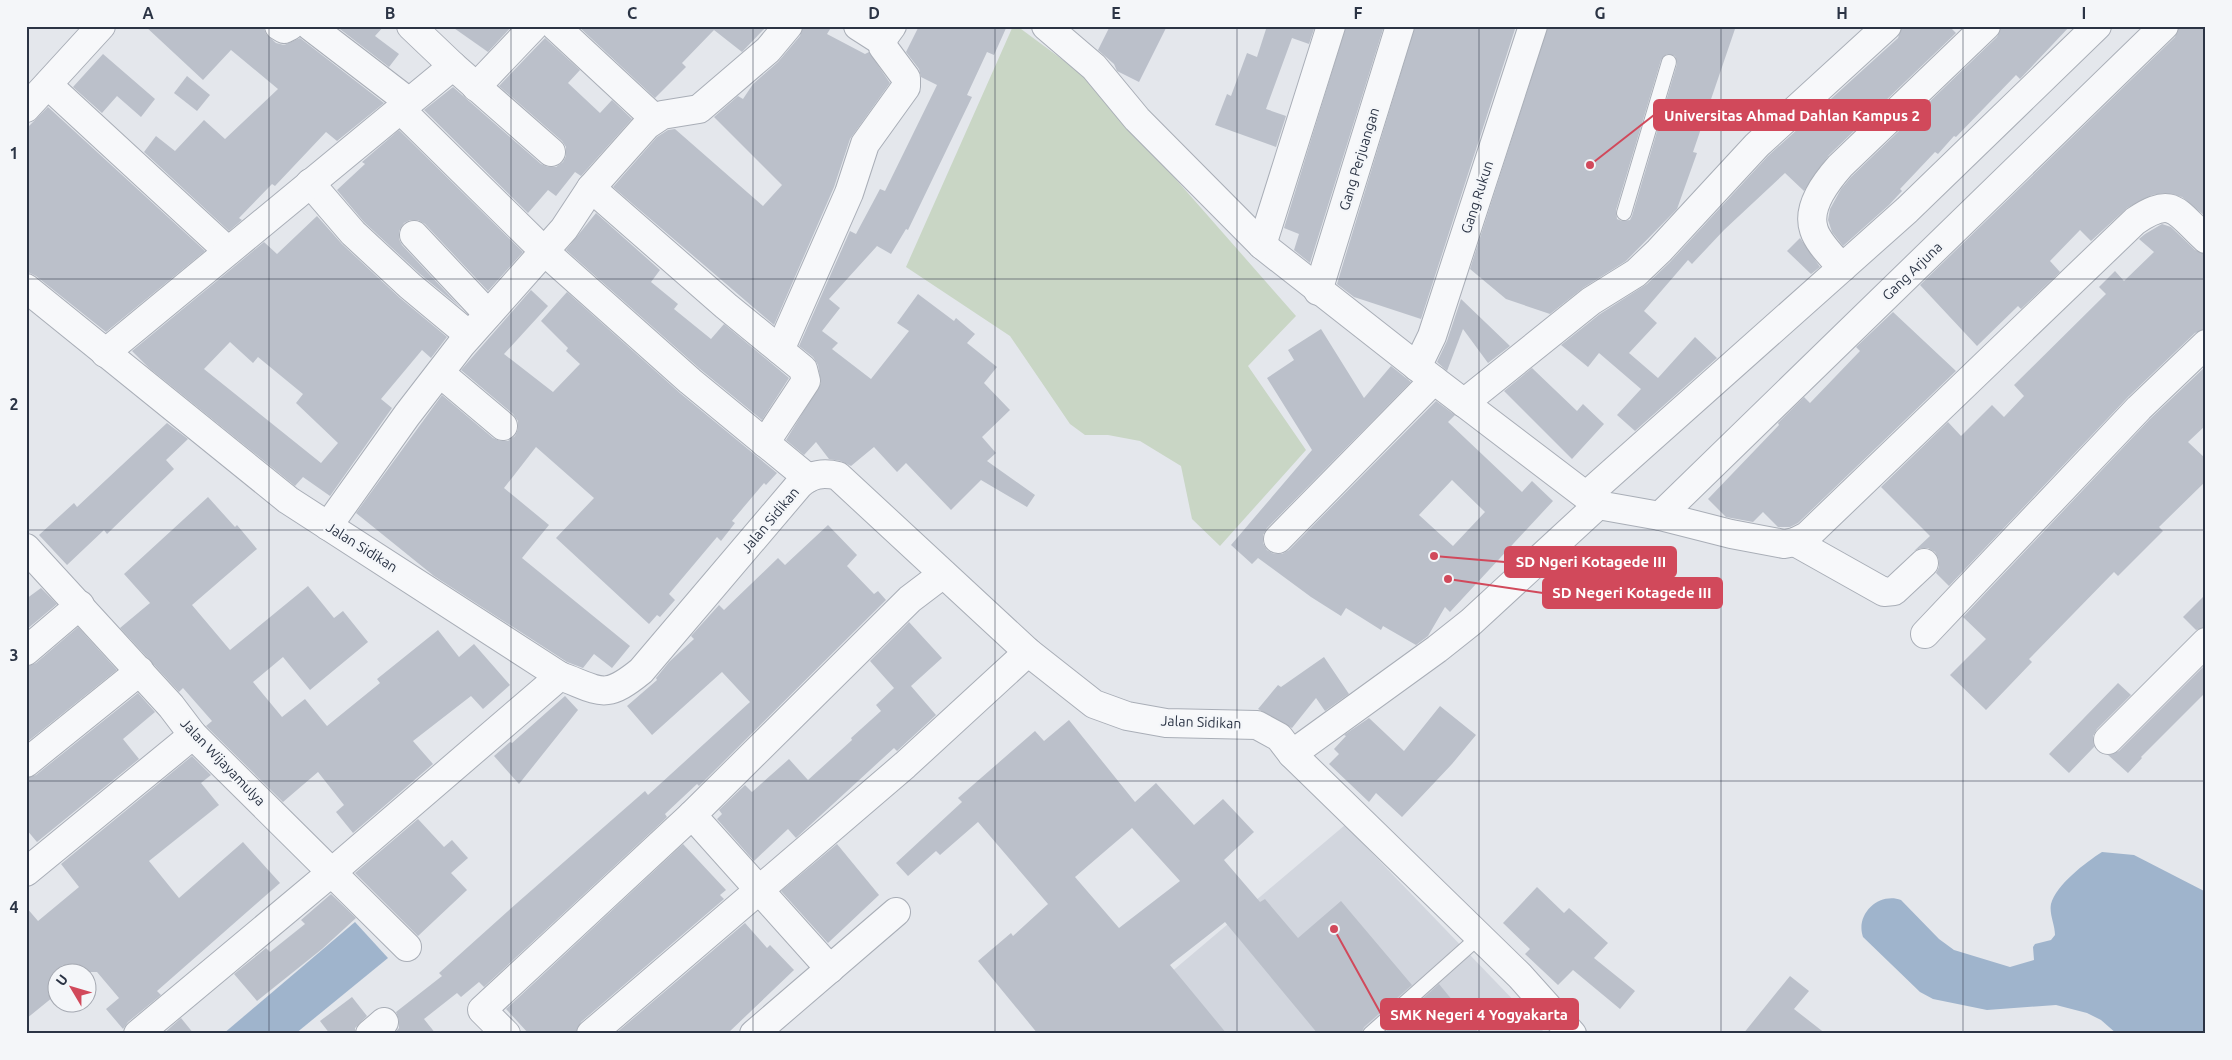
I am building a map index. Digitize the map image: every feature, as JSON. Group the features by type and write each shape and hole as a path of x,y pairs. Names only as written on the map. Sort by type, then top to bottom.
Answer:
{"street":[{"path":"26,108 102,26"},
{"path":"279,26 284,29 290,26"},
{"path":"310,26 405,105 544,251 690,381 808,478"},
{"path":"411,26 476,87 551,152"},
{"path":"476,87 534,26"},
{"path":"555,26 654,118"},
{"path":"328,526 469,335 564,229 591,188 654,118 673,112 699,110 768,50 788,26"},
{"path":"780,350 848,193 865,144 906,87 906,78 885,51 887,34 858,26"},
{"path":"1046,26 1094,66 1137,119 1262,245 1318,291 1592,500 1731,534 1784,544 1795,542 1807,536 2135,221 2162,207 2172,209 2206,239"},
{"path":"1262,245 1331,26"},
{"name":"Gang Perjuangan","path":"1318,291 1400,26"},
{"name":"Gang Rukun","path":"1278,539 1426,374 1432,336 1533,26"},
{"path":"1464,402 1583,306 1636,273 1659,251 1757,145 1887,26"},
{"path":"1842,268 1814,232 1812,224 1816,203 1824,186 1840,166 1986,26"},
{"path":"1292,754 1437,649 1471,622 1592,500 1907,210 2097,26"},
{"name":"Gang Arjuna","path":"1660,516 2164,26"},
{"path":"106,353 453,66"},
{"path":"48,85 228,251"},
{"path":"310,183 353,233 410,286 469,335"},
{"path":"591,188 726,306 803,369 806,382 765,443"},
{"path":"414,235 488,314"},
{"name":"Jalan Sidikan","path":"26,288 288,500 560,676 601,691 610,691 624,685 641,671 736,561 782,503 808,478 822,474 838,476 1028,652 1094,704 1127,716 1166,723 1257,725 1279,737 1292,754 1520,976 1572,1034"},
{"path":"1925,634 2139,408 2206,344"},
{"path":"440,373 503,426"},
{"path":"1795,542 1884,592 1894,591 1924,563"},
{"name":"Jalan Wijayamulya","path":"26,548 140,671 171,706 192,735 407,947"},
{"path":"506,1034 482,1010 692,815 910,599 943,574"},
{"path":"26,651 80,605"},
{"path":"2108,740 2206,642"},
{"path":"591,1034 905,765 1028,652"},
{"path":"26,763 140,671"},
{"path":"138,1034 332,872 560,676"},
{"path":"26,872 192,735"},
{"path":"692,815 830,969"},
{"path":"754,1034 896,912"}],"lane":[{"path":"1624,213 1669,62"},
{"path":"1370,1034 1480,936"}],"shaded area":[{"path":"1345,825 1546,1034 1098,1034"}],"green space":[{"path":"1013,26 1017,26 1086,77 1296,316 1248,366 1306,450 1220,546 1192,519 1181,466 1140,441 1108,435 1085,435 1070,424 1010,336 906,267"}],"water":[{"path":"2102,852 2134,855 2206,892 2206,1034 2117,1034 2101,1020 2087,1013 2056,1005 1987,1010 1933,999 1920,992 1863,937 1862,920 1866,913 1877,902 1893,898 1901,900 1939,939 1954,950 2010,967 2034,960 2033,947 2035,944 2051,940 2055,935 2051,916 2051,904 2059,889 2072,875"},
{"path":"355,922 388,958 295,1034 223,1034"}],"building":[{"path":"145,26 263,26 266,34 276,43 284,45 300,38 384,103 337,141 326,132 275,186 272,184 239,218 242,220 229,231 144,152 156,136 175,151 204,120 225,139 278,89 231,50 203,80"},
{"path":"336,26 384,26 375,36 399,54 389,67"},
{"path":"451,26 512,26 488,52"},
{"path":"578,26 767,26 742,52 714,30 682,63 686,67 655,98"},
{"path":"803,26 832,26 827,34 865,54 869,52 890,83 850,139 834,187 774,325 613,187 657,137 668,130 675,129 763,206 782,185 714,117 738,96 743,99 753,84 778,62 800,36"},
{"path":"919,26 1007,26 994,55 987,52 967,95 972,97 908,230 906,229 891,254 877,246 829,299 840,308 822,331 838,343 832,349 871,379 909,331 897,323 918,294 954,321 956,318 975,334 967,343 997,367 984,383 1010,410 982,437 996,453 987,461 1035,495 1027,507 981,480 951,510 906,463 897,472 874,447 851,466 841,461 829,459 816,442 804,455 786,440 821,383 818,365 813,357 799,346 850,231 856,234 880,189 885,191 937,85 921,77 919,69 906,52"},
{"path":"1110,26 1167,26 1139,82 1117,71 1114,64 1098,50"},
{"path":"1267,26 1315,26 1309,44 1292,38 1266,109 1286,116 1276,147 1215,125 1227,94 1231,96 1247,53 1257,57"},
{"path":"1346,26 1384,26 1310,263 1294,250 1299,234 1284,228"},
{"path":"1415,26 1516,26 1421,319 1354,297 1337,284"},
{"path":"1548,26 1736,26 1693,152 1697,153 1677,209 1626,261 1583,288 1550,314 1506,299 1470,269","holes":["1667,54 1675,56 1677,64 1632,216 1630,220 1622,221 1617,219 1616,210 1661,60"]},
{"path":"1902,26 1949,26 1956,33 1829,155 1804,191 1785,173 1724,230 1692,264 1688,260 1644,311 1657,323 1629,353 1658,378 1695,337 1717,358 1635,431 1617,415 1641,389 1599,353 1588,367 1561,345 1600,314 1647,284 1670,262 1768,156 1898,38"},
{"path":"2001,26 2070,26 2020,79 2016,75 1956,137 1954,136 1938,154 1935,152 1900,189 1902,191 1889,205 1843,246 1832,232 1828,220 1830,209 1841,189 1851,177 1997,37"},
{"path":"2179,26 2206,26 2206,217 2182,197 2165,193 2152,195 2127,208 2091,241 2080,230 2050,261 2060,272 2021,309 2018,306 1977,346 1920,285 2175,37"},
{"path":"545,38 580,70 568,83 600,113 612,100 632,119 581,176 575,172 556,196 548,190 528,213 424,110 453,87 541,164 548,167 556,167 563,162 566,156 566,147 562,141 499,86"},
{"path":"103,54 155,99 141,117 117,96 102,113 73,87"},
{"path":"187,76 210,95 197,111 174,93"},
{"path":"48,107 205,251 106,332 36,276 26,271 26,129"},
{"path":"399,130 523,252 488,291 425,224 418,220 410,220 404,223 399,231 399,239 402,245 461,308 420,274 364,222 337,190 365,164 362,162"},
{"path":"596,213 660,270 651,282 678,304 674,309 711,339 724,324 789,378 762,420 700,369 566,250"},
{"path":"317,216 342,244 400,298 447,337 431,358 422,350 381,399 392,408 330,496 303,477 295,486 149,368 132,351 264,242 277,254","holes":["230,342 253,363 258,357 303,394 296,403 338,443 321,463 204,369"]},
{"path":"2162,224 2171,227 2195,250 2206,254 2206,329 2195,333 2128,397 1949,586 1936,573 1939,567 1939,560 1935,552 1928,548 1914,551 1930,536 1881,487 1948,422 1961,436 1992,405 2004,417 2024,396 2014,385 2106,294 2099,287 2115,271 2124,281 2154,252 2139,239"},
{"path":"1800,238 1820,267 1811,274 1787,251"},
{"path":"531,290 548,306 504,354 553,392 580,364 566,351 568,348 541,321 567,292 680,393 777,473 766,485 764,483 732,521 735,523 721,541 717,537 669,594 675,600 660,617 657,615 649,624 556,538 594,498 536,447 504,488 549,525 522,558 630,646 612,668 594,654 583,668 567,662 434,576 356,513 442,395 493,438 500,441 508,441 515,436 518,429 518,421 513,414 461,370"},
{"path":"1461,299 1510,346 1488,363 1463,329 1447,371 1437,362 1447,341"},
{"path":"1893,312 1956,371 1798,523 1790,527 1778,527 1763,512 1753,522 1726,517 1708,499 1804,397 1810,403 1860,351 1856,347"},
{"path":"1321,329 1364,398 1391,366 1411,382 1267,528 1263,535 1263,543 1267,550 1274,554 1282,554 1289,550 1436,401 1455,415 1448,422 1522,492 1532,481 1553,501 1450,612 1445,607 1428,636 1416,645 1383,626 1381,630 1346,608 1341,616 1311,597 1258,558 1252,564 1231,545 1312,450 1267,378 1294,360 1288,350","holes":["1452,480 1485,512 1453,546 1419,515"]},
{"path":"2206,366 2206,425 2188,442 2206,459 2206,481 2159,527 2163,531 2118,576 2114,572 2029,659 2032,662 1986,710 1950,675 1986,639 1963,617 2150,419"},
{"path":"1532,368 1577,411 1583,404 1604,424 1572,459 1504,391"},
{"path":"167,423 188,439 166,460 174,469 107,534 104,530 67,565 39,535 74,503 77,507"},
{"path":"208,497 235,527 237,525 257,549 192,605 230,650 308,586 334,618 343,611 368,642 310,690 283,657 253,682 282,717 305,699 327,726 380,683 377,679 438,630 459,657 474,644 510,685 483,709 471,696 413,741 433,764 353,833 336,812 344,805 318,772 283,802 206,726 212,721 183,688 179,692 120,628 150,603 124,574"},
{"path":"828,525 857,555 847,566 874,594 878,591 886,600 699,786 697,784 665,814 667,817 662,822 484,987 479,982 461,997 457,993 424,1019 436,1034 394,1034 399,1028 396,1012 442,976 439,973 517,903 645,791 648,795 750,702 722,672 652,735 627,706 657,680 656,678 669,662 694,639 691,636 719,605 724,610 778,558 785,565"},
{"path":"41,588 57,604 26,630 26,599"},
{"path":"2206,594 2206,627 2196,630 2183,617"},
{"path":"909,622 942,658 911,686 936,715 897,751 894,748 796,838 788,829 754,861 717,819 722,814 719,810 745,785 752,792 789,759 808,780 852,740 851,738 881,711 876,705 894,688 870,661"},
{"path":"78,627 117,670 26,743 26,666 36,663"},
{"path":"1324,657 1349,694 1325,711 1316,698 1292,728 1258,709 1278,685 1281,687"},
{"path":"2206,664 2206,692 2141,757 2128,773 2108,755 2119,751"},
{"path":"2118,683 2131,695 2097,729 2093,736 2094,747 2069,773 2049,754"},
{"path":"138,693 155,712 123,739 139,759 37,842 26,829 26,778 36,775"},
{"path":"565,696 578,710 519,784 494,756 510,742 512,743"},
{"path":"1440,706 1476,735 1452,764 1402,817 1376,793 1369,802 1329,764 1339,754 1334,749 1346,736 1344,735 1369,718 1404,751"},
{"path":"1069,720 1135,802 1156,783 1194,825 1223,799 1254,832 1224,860 1260,902 1265,899 1298,938 1341,901 1412,985 1364,1027 1361,1034 1318,1034 1225,922 1170,965 1227,1034 1038,1034 978,961 1011,933 1013,936 1048,904 978,822 940,855 936,851 908,876 896,863 962,802 958,798 1035,731 1044,741","holes":["1132,828 1180,881 1119,928 1075,877"]},
{"path":"192,756 211,775 201,783 219,805 149,861 179,898 243,842 280,883 157,991 161,995 128,1022 123,1029 106,1009 119,998 98,973 98,962 48,962 48,1001 26,1019 26,907 38,921 79,887 61,864"},
{"path":"418,819 444,847 452,840 468,858 451,873 467,890 418,936 355,873"},
{"path":"683,844 726,890 720,895 724,899 581,1022 576,1034 529,1034 506,1009"},
{"path":"837,844 879,895 828,943 781,891"},
{"path":"1537,887 1564,913 1569,908 1608,943 1594,958 1635,991 1620,1009 1573,970 1558,985 1525,954 1530,949 1503,923"},
{"path":"331,894 356,918 322,949 257,1001 234,974 266,948 270,952 305,924 301,920"},
{"path":"745,923 767,948 770,945 794,970 727,1034 615,1034"},
{"path":"1790,976 1809,991 1794,1009 1826,1034 1743,1034"},
{"path":"1439,984 1480,1034 1383,1034"},
{"path":"352,997 367,1016 355,1028 355,1034 330,1034 320,1021"},
{"path":"181,1018 194,1034 163,1034"}],"place":[{"name":"Universitas Ahmad Dahlan Kampus 2","path":"1590,165"},
{"name":"SD Ngeri Kotagede III","path":"1434,556"},
{"name":"SD Negeri Kotagede III","path":"1448,579"},
{"name":"SMK Negeri 4 Yogyakarta","path":"1334,929"}]}
